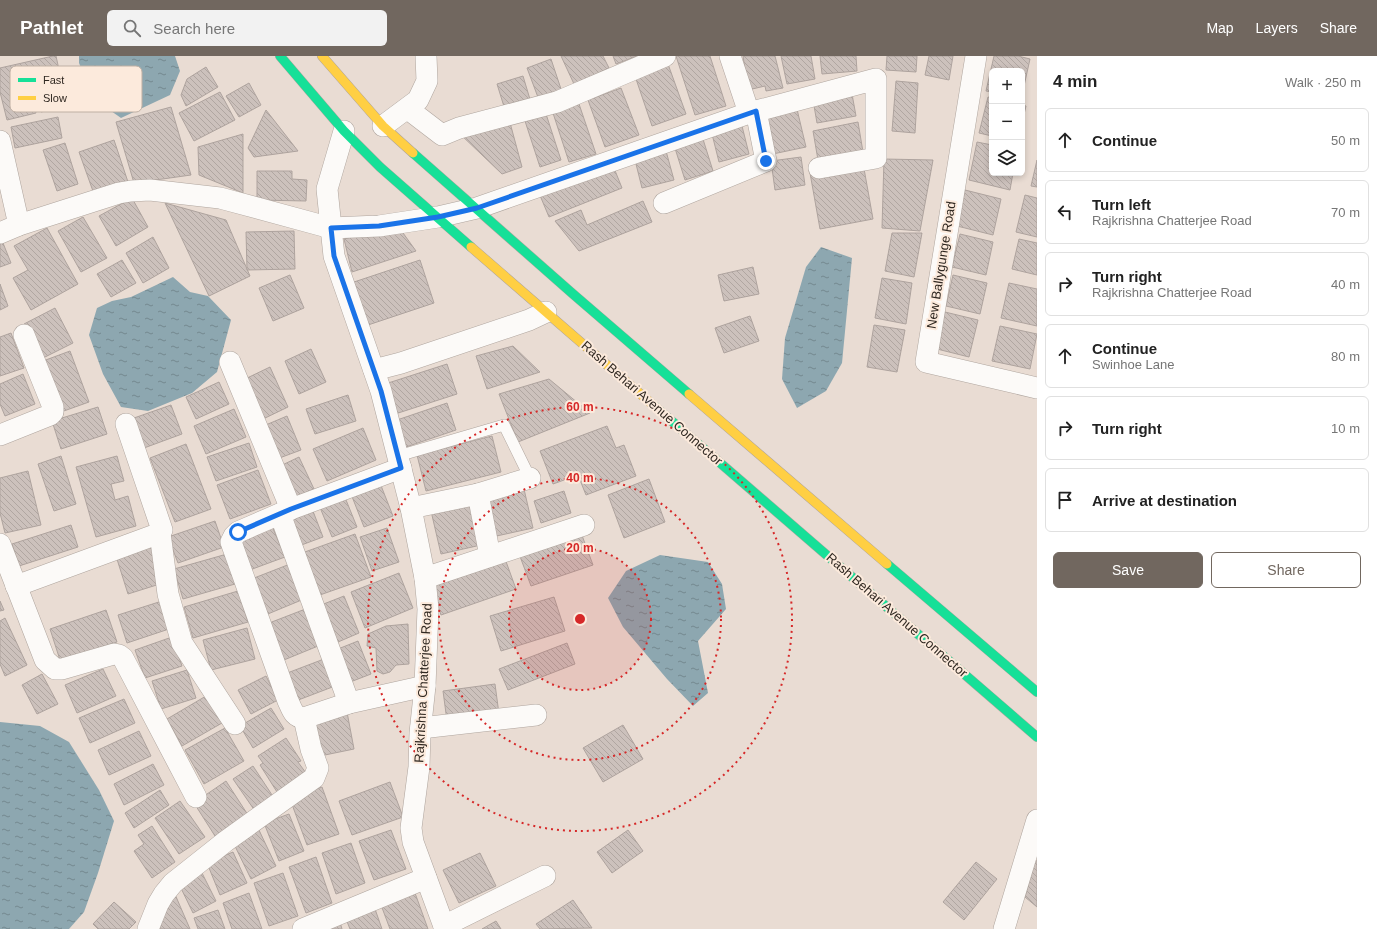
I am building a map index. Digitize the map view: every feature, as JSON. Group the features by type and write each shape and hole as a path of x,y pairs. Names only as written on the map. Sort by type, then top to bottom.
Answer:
{"main road":[{"name":"Rash Behari Avenue Connector","path":"280,56 344,131 380,167 1037,737"},
{"path":"322,56 382,126 573,294 1037,692"}],"street":[{"path":"382,126 408,109 418,100 427,81 426,56"},
{"path":"408,109 442,135 459,128 557,102 665,56"},
{"path":"664,203 766,161 753,112 730,56"},
{"name":"New Ballygunge Road","path":"976,56 926,362 1037,388"},
{"path":"0,141 9,229 119,193 150,190 220,198 331,228 379,226 438,217 477,208 753,112 876,79 876,158 819,168"},
{"name":"Rajkrishna Chatterjee Road","path":"344,131 327,189 334,256 381,391 411,508 425,578 428,609 425,686 411,828 413,842 444,927"},
{"path":"374,370 401,363 514,325 546,312"},
{"path":"0,435 53,412 53,408 24,335"},
{"path":"230,362 286,512 350,703"},
{"path":"126,424 162,530 160,533 168,594 182,643 235,724"},
{"path":"399,462 238,532 231,542 288,701 295,715 299,718 304,718 350,703 425,686"},
{"path":"411,508 478,494 530,478"},
{"path":"478,494 490,556"},
{"path":"425,578 584,525"},
{"path":"16,586 160,533"},
{"path":"0,544 45,660 55,669 62,669 114,654 123,658 196,797"},
{"path":"421,728 536,714"},
{"path":"148,929 158,904 173,883 226,841 314,778 318,768 311,750 304,718"},
{"path":"1004,929 1037,820"},
{"path":"444,927 544,876"},
{"path":"303,929 426,878"}],"lane":[{"path":"399,462 504,424 530,478"}],"water":[{"path":"79,56 175,56 180,71 170,95 142,108 142,66 80,66"},
{"path":"112,112 134,112 121,118"},
{"path":"821,247 852,258 842,363 826,391 797,408 782,379 785,338 806,267"},
{"path":"173,277 190,292 208,296 231,320 217,372 192,393 148,411 121,407 103,374 89,335 97,308 112,301 131,297"},
{"path":"660,555 708,562 722,584 726,609 698,641 708,693 693,706 667,679 623,627 608,598 626,571"},
{"path":"0,722 40,726 69,742 99,790 114,821 84,912 69,929 0,929"}],"building":[{"path":"53,56 56,56 58,66 10,66 10,112 36,113 7,120 0,92 0,68"},
{"path":"561,56 603,56 609,68 574,84"},
{"path":"613,56 637,56 616,64"},
{"path":"676,56 710,56 726,106 695,115"},
{"path":"743,56 775,56 783,88 766,91 765,86 748,90"},
{"path":"781,56 811,56 815,79 787,84"},
{"path":"820,56 856,56 857,71 822,74"},
{"path":"887,56 917,56 916,72 886,70"},
{"path":"929,56 953,56 949,80 925,75"},
{"path":"994,56 1018,56 1030,59 1025,82 1025,68 991,68"},
{"path":"551,59 562,92 539,100 527,68"},
{"path":"668,64 686,114 652,126 635,76"},
{"path":"206,67 218,87 186,106 181,95 187,79"},
{"path":"523,76 532,106 506,113 497,84"},
{"path":"989,78 989,92 986,91"},
{"path":"896,81 918,83 915,133 892,131"},
{"path":"249,83 261,105 239,117 226,96"},
{"path":"621,88 639,135 605,147 588,100"},
{"path":"220,92 235,120 194,141 179,113"},
{"path":"852,94 856,116 817,123 813,100"},
{"path":"988,97 989,97 989,135 979,133"},
{"path":"578,101 596,154 569,162 552,110"},
{"path":"796,105 806,147 768,155 758,114"},
{"path":"171,107 191,175 134,183 116,122"},
{"path":"266,110 298,151 254,157 248,148"},
{"path":"546,114 561,160 540,167 525,121"},
{"path":"58,117 62,138 15,148 11,127"},
{"path":"509,119 522,167 502,174 459,133"},
{"path":"858,122 863,152 818,160 813,131"},
{"path":"742,126 749,154 719,162 712,134"},
{"path":"243,134 243,193 199,175 198,147"},
{"path":"702,136 713,171 685,180 674,145"},
{"path":"114,140 128,182 94,194 79,152"},
{"path":"977,142 989,144 989,176 1012,176 1010,190 969,180"},
{"path":"65,143 78,184 57,191 43,150"},
{"path":"666,151 674,180 642,188 635,160"},
{"path":"801,157 805,185 775,190 771,161"},
{"path":"884,159 933,160 920,231 882,228"},
{"path":"1037,160 1037,187 1031,186"},
{"path":"612,163 622,188 549,217 539,193"},
{"path":"863,163 873,219 820,229 810,173"},
{"path":"257,171 292,171 292,179 307,180 306,201 257,200"},
{"path":"965,190 1001,199 993,235 957,226"},
{"path":"1025,195 1037,198 1037,237 1016,232"},
{"path":"132,198 148,227 116,246 99,216"},
{"path":"643,201 652,222 579,251 555,221 581,210 587,225"},
{"path":"165,203 226,220 250,276 209,296"},
{"path":"83,217 107,258 81,272 58,231"},
{"path":"398,226 416,251 352,272 344,239"},
{"path":"47,228 78,284 31,310 13,278 28,270 14,246"},
{"path":"294,231 295,269 247,270 246,232"},
{"path":"892,233 922,233 914,277 885,271"},
{"path":"960,234 993,242 986,275 952,267"},
{"path":"153,237 169,268 143,283 126,253"},
{"path":"1019,239 1037,243 1037,275 1012,269"},
{"path":"3,243 11,263 0,267 0,244"},
{"path":"122,260 136,283 111,297 97,274"},
{"path":"420,260 434,303 368,325 354,282"},
{"path":"753,267 759,294 724,301 718,275"},
{"path":"290,275 304,308 273,321 259,288"},
{"path":"953,275 987,283 980,314 946,306"},
{"path":"882,278 912,283 906,324 875,318"},
{"path":"1009,283 1037,289 1037,326 1001,318"},
{"path":"0,284 8,306 0,310"},
{"path":"55,308 73,343 41,359 24,324"},
{"path":"945,312 978,320 969,357 937,349"},
{"path":"750,316 759,341 724,353 715,328"},
{"path":"874,325 905,330 897,372 867,367"},
{"path":"1000,326 1037,334 1030,369 992,361"},
{"path":"11,333 24,368 0,376 0,337"},
{"path":"513,346 540,372 487,389 476,356"},
{"path":"311,349 326,382 299,394 285,361"},
{"path":"70,351 89,402 61,412 43,361"},
{"path":"447,364 457,394 392,415 382,385"},
{"path":"270,367 288,407 261,420 243,380"},
{"path":"23,374 35,404 5,416 0,404 0,384"},
{"path":"549,379 590,413 518,442 499,394"},
{"path":"219,382 229,404 196,419 186,397"},
{"path":"348,395 356,421 315,434 306,409"},
{"path":"447,403 456,430 403,448 394,421"},
{"path":"171,405 182,434 144,448 134,418"},
{"path":"98,407 107,434 61,449 52,421"},
{"path":"234,409 246,437 206,454 194,426"},
{"path":"287,416 301,450 274,460 261,427"},
{"path":"607,426 616,448 624,445 636,476 586,495 578,475 553,484 540,451"},
{"path":"363,428 376,460 327,481 313,449"},
{"path":"492,436 501,472 426,491 417,455"},
{"path":"249,443 257,467 216,481 207,457"},
{"path":"186,444 211,509 175,522 150,458"},
{"path":"61,456 76,504 54,511 38,464"},
{"path":"117,456 124,481 111,484 115,500 128,496 136,526 96,537 76,467"},
{"path":"299,457 314,489 290,499 276,468"},
{"path":"258,470 271,504 230,519 217,485"},
{"path":"28,471 41,525 5,533 0,513 0,478"},
{"path":"649,479 665,522 624,538 608,495"},
{"path":"380,483 393,516 364,527 351,494"},
{"path":"524,489 533,528 492,537 483,498"},
{"path":"564,491 571,513 541,523 534,501"},
{"path":"344,495 357,527 332,537 319,505"},
{"path":"471,502 481,545 441,554 431,511"},
{"path":"311,506 323,537 296,547 283,516"},
{"path":"215,521 224,547 178,563 168,537"},
{"path":"71,525 78,547 19,566 12,544"},
{"path":"272,526 285,557 247,571 235,540"},
{"path":"387,528 399,562 372,571 360,537"},
{"path":"580,530 593,565 531,586 518,551"},
{"path":"355,534 371,577 317,596 302,553"},
{"path":"150,544 163,583 128,594 116,556"},
{"path":"227,554 235,584 183,599 174,569"},
{"path":"504,556 516,589 441,615 430,583"},
{"path":"290,564 304,599 263,616 249,580"},
{"path":"399,573 413,608 365,628 351,592"},
{"path":"238,591 248,622 193,638 184,607"},
{"path":"344,596 359,633 331,645 316,607"},
{"path":"554,597 565,631 501,651 490,616"},
{"path":"0,601 4,610 0,611"},
{"path":"162,601 172,628 127,643 118,615"},
{"path":"308,608 323,644 279,662 264,625"},
{"path":"106,610 117,642 60,660 50,629"},
{"path":"5,618 27,665 5,676 0,664 0,621"},
{"path":"408,624 409,664 396,665 390,672 383,674 377,671 376,648 367,646 368,634 386,626"},
{"path":"247,628 255,659 211,670 203,640"},
{"path":"172,637 182,666 145,678 135,650"},
{"path":"358,641 371,674 345,684 333,651"},
{"path":"567,643 575,664 508,690 499,669"},
{"path":"324,659 335,686 293,702 282,675"},
{"path":"103,669 116,696 77,713 65,685"},
{"path":"187,670 196,698 161,709 152,681"},
{"path":"42,674 58,704 37,714 22,685"},
{"path":"266,676 278,700 251,714 238,690"},
{"path":"495,684 499,714 447,721 443,691"},
{"path":"206,696 222,723 182,746 167,719"},
{"path":"124,699 135,723 90,743 79,718"},
{"path":"271,708 284,729 253,748 240,726"},
{"path":"347,712 354,749 320,756 313,719"},
{"path":"623,725 643,759 603,782 583,748"},
{"path":"225,728 244,761 204,784 185,750"},
{"path":"139,731 151,756 109,775 98,750"},
{"path":"286,738 301,761 298,762 306,773 277,792 260,765 263,763 258,756"},
{"path":"153,764 164,785 124,805 114,784"},
{"path":"253,766 274,798 255,811 233,779"},
{"path":"226,781 248,815 215,836 194,803"},
{"path":"390,782 403,817 352,835 339,801"},
{"path":"322,787 339,834 307,845 290,799"},
{"path":"160,790 169,805 134,828 125,813"},
{"path":"180,801 205,837 179,854 155,818"},
{"path":"289,814 304,851 279,861 264,823"},
{"path":"152,826 175,862 152,878 134,851 144,844 138,835"},
{"path":"258,828 276,866 251,879 232,840"},
{"path":"391,830 406,869 374,880 359,841"},
{"path":"628,830 643,851 612,873 597,852"},
{"path":"351,843 365,883 336,894 322,853"},
{"path":"233,852 247,883 220,895 207,863"},
{"path":"480,853 496,886 459,903 443,870"},
{"path":"316,857 332,903 306,913 289,867"},
{"path":"1035,860 1037,861 1037,907 1025,897"},
{"path":"976,862 997,879 964,920 943,902"},
{"path":"201,871 216,901 193,913 178,882"},
{"path":"283,873 298,916 269,926 254,883"},
{"path":"174,892 190,929 161,929 156,922"},
{"path":"249,893 262,929 232,929 223,903"},
{"path":"415,893 428,929 390,929 381,905"},
{"path":"573,900 592,928 540,929 536,924"},
{"path":"114,902 136,922 129,929 98,929 93,924"},
{"path":"375,909 382,929 350,929 346,919"},
{"path":"218,910 225,929 198,929 194,918"},
{"path":"496,921 501,929 482,929"},
{"path":"340,922 342,929 319,929"}],"traffic: fast":[{"path":"280,56 344,131 380,167 471,247"},
{"path":"413,153 689,394"},
{"path":"652,404 1037,737"},
{"path":"887,564 1037,692"}],"traffic: slow":[{"path":"322,56 383,126 413,153"},
{"path":"471,247 652,404"},
{"path":"689,394 887,564"}],"route":[{"path":"238,532 291,509 401,468 381,391 334,256 331,228 379,226 438,217 477,208 756,111 766,161"}]}
